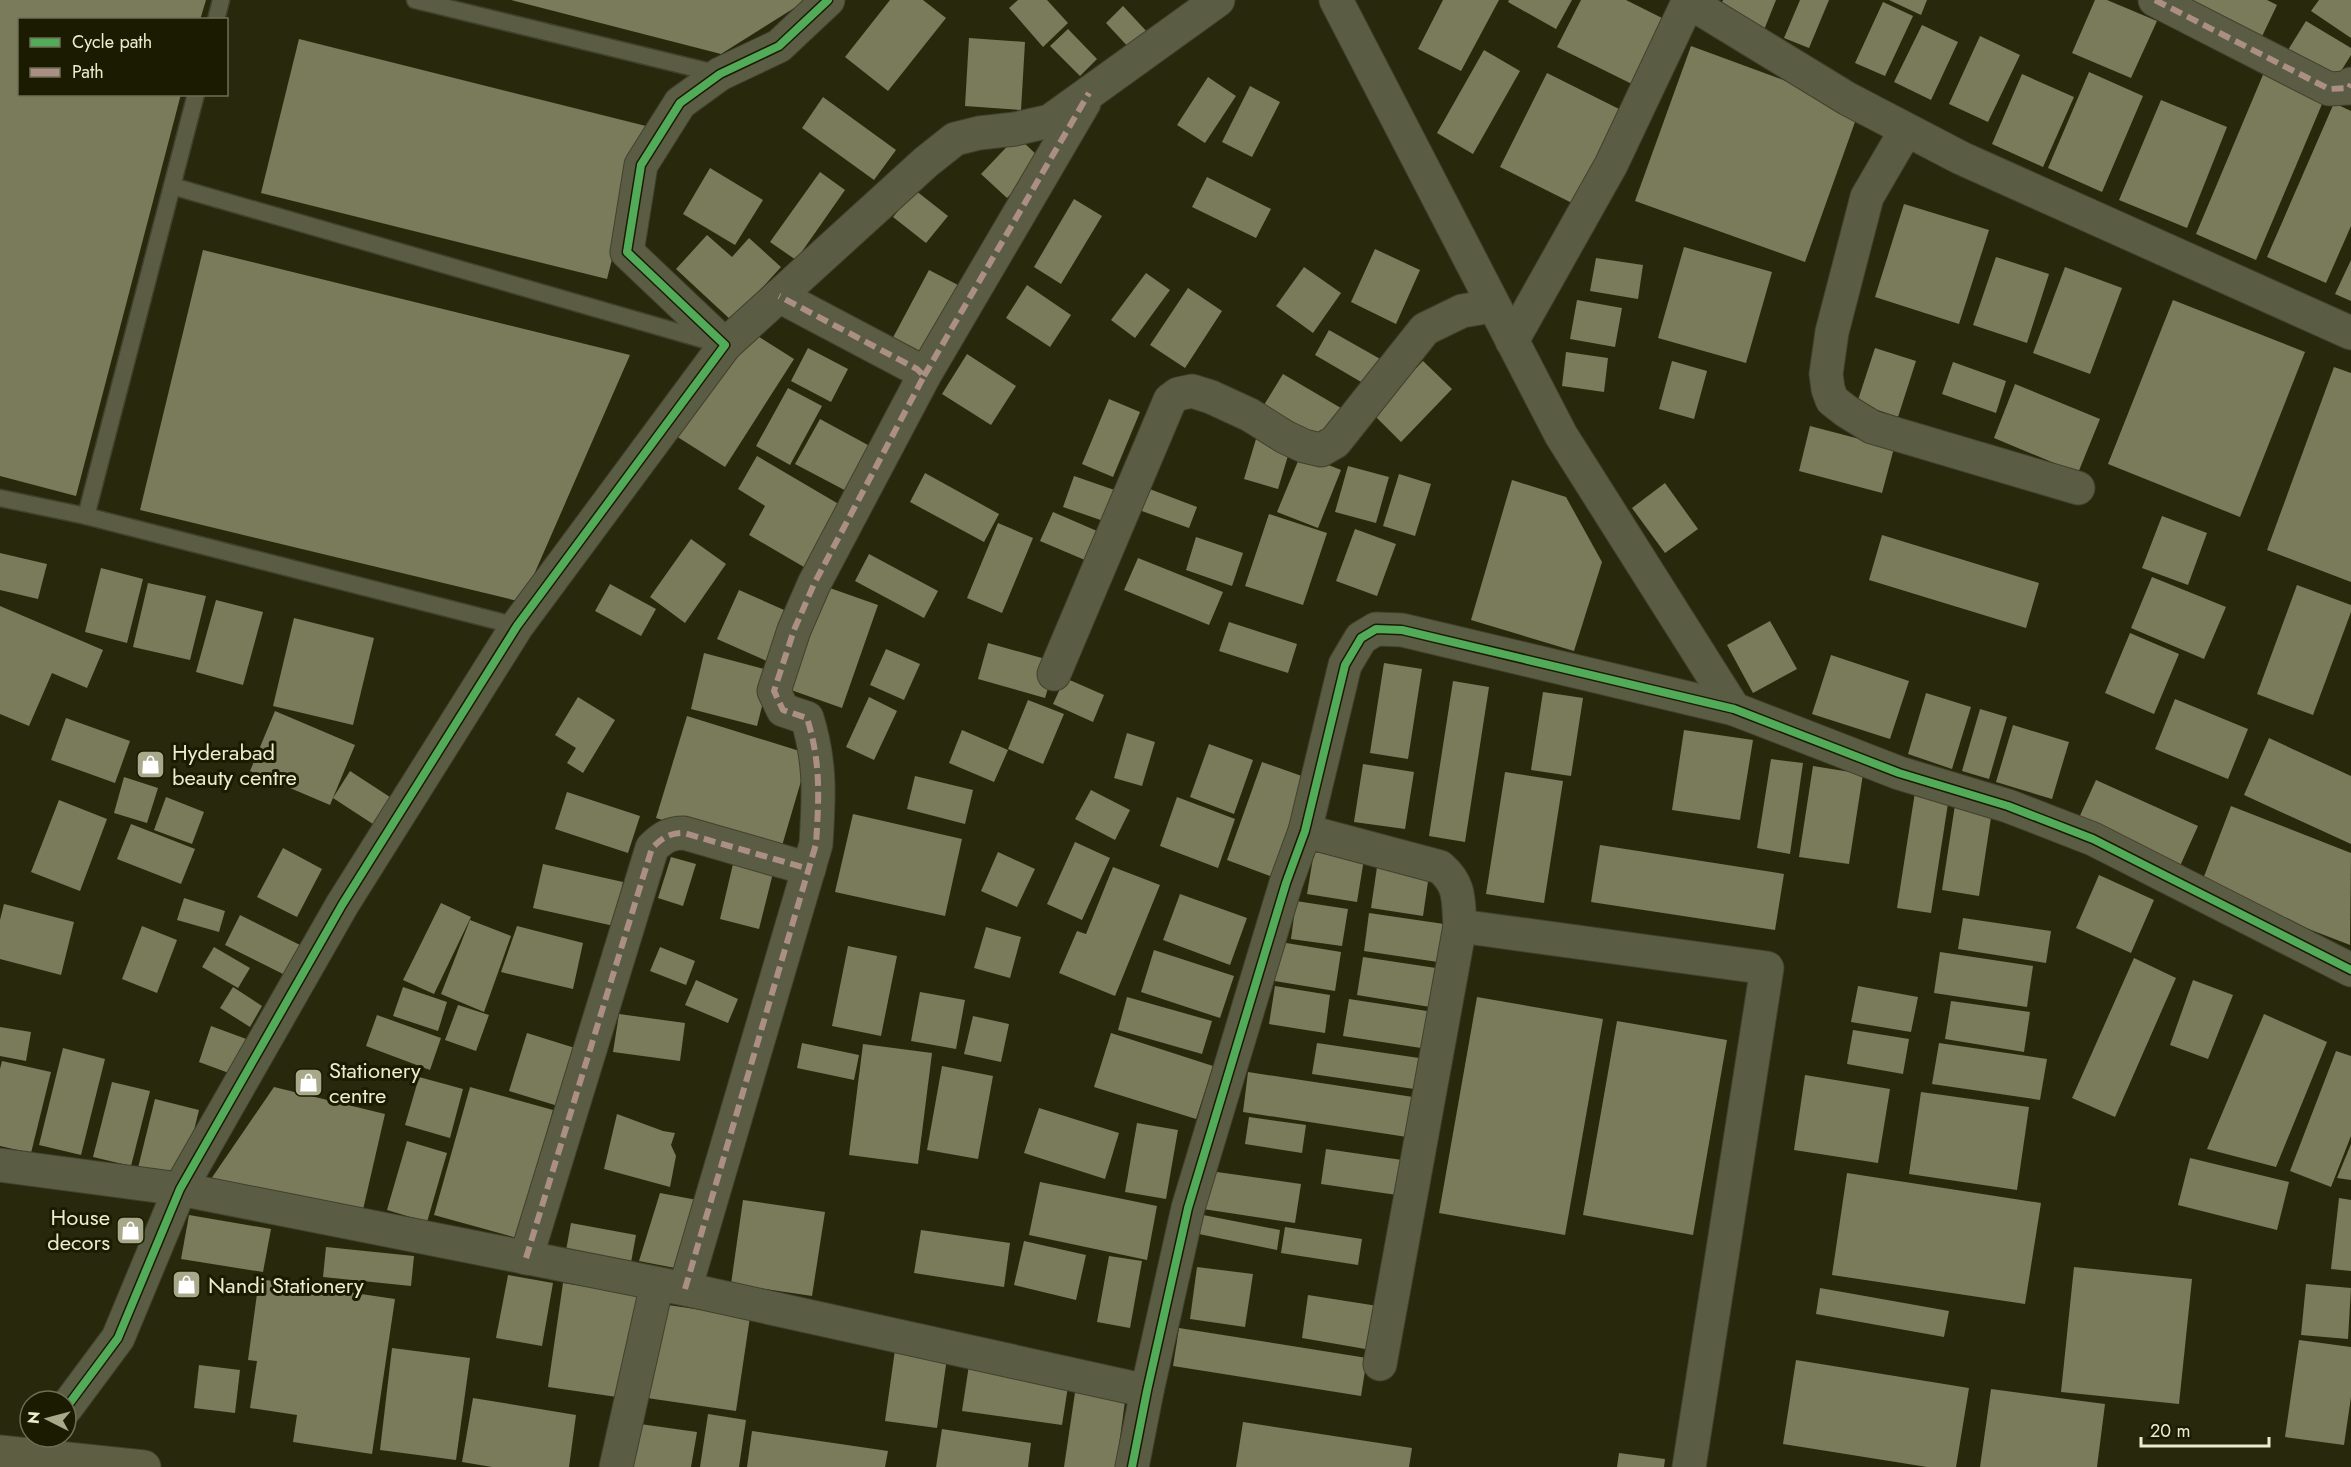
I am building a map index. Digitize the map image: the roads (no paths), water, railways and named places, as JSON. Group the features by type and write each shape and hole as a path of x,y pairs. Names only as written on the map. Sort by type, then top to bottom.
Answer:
{"highway":[{"path":"31,1449 144,1467"}],"street":[{"path":"724,345 627,252 641,165 680,103 720,75 779,46 828,0"},
{"path":"78,1392 118,1338 180,1189 342,905 517,626 724,345 926,162 955,139 1050,121 1218,0"},
{"path":"1336,0 1492,306 1561,435 1734,709"},
{"path":"2155,0 2329,89 2349,87 2351,84"},
{"path":"1512,340 1611,165 1689,1 1848,99 1961,158 2351,333"},
{"path":"616,1467 671,1286 816,844 820,785 815,742 807,718 783,710 774,691 794,630 813,584 924,376 1089,93"},
{"path":"1906,130 1867,197 1832,332 1826,374 1832,399 1846,411 1872,427 2078,488"},
{"path":"779,296 917,369 924,376"},
{"path":"1054,674 1170,400 1178,394 1192,391 1211,397 1250,415 1284,437 1304,446 1321,450 1335,442 1425,329 1462,311 1492,306"},
{"path":"1132,1467 1146,1390 1188,1208 1286,883 1305,831 1345,665 1361,638 1376,629 1402,630 1734,709 1899,773 2008,806 2093,839 2351,969"},
{"path":"1305,831 1440,867 1451,877 1458,894 1460,926 1380,1364"},
{"path":"526,1258 652,848 671,833 684,833 808,869"},
{"path":"1460,926 1767,968 1689,1467"},
{"path":"0,1165 180,1189 671,1286 1146,1390"}],"lane":[{"path":"216,18 221,0"},
{"path":"415,0 720,75"},
{"path":"86,516 195,96"},
{"path":"172,186 724,345"},
{"path":"0,498 86,516 517,626"}],"place":[{"name":"Hyderabad beauty centre","path":"151,765"},
{"name":"Stationery centre","path":"308,1083"},
{"name":"House decors","path":"131,1230"},
{"name":"Nandi Stationery","path":"187,1285"}]}
